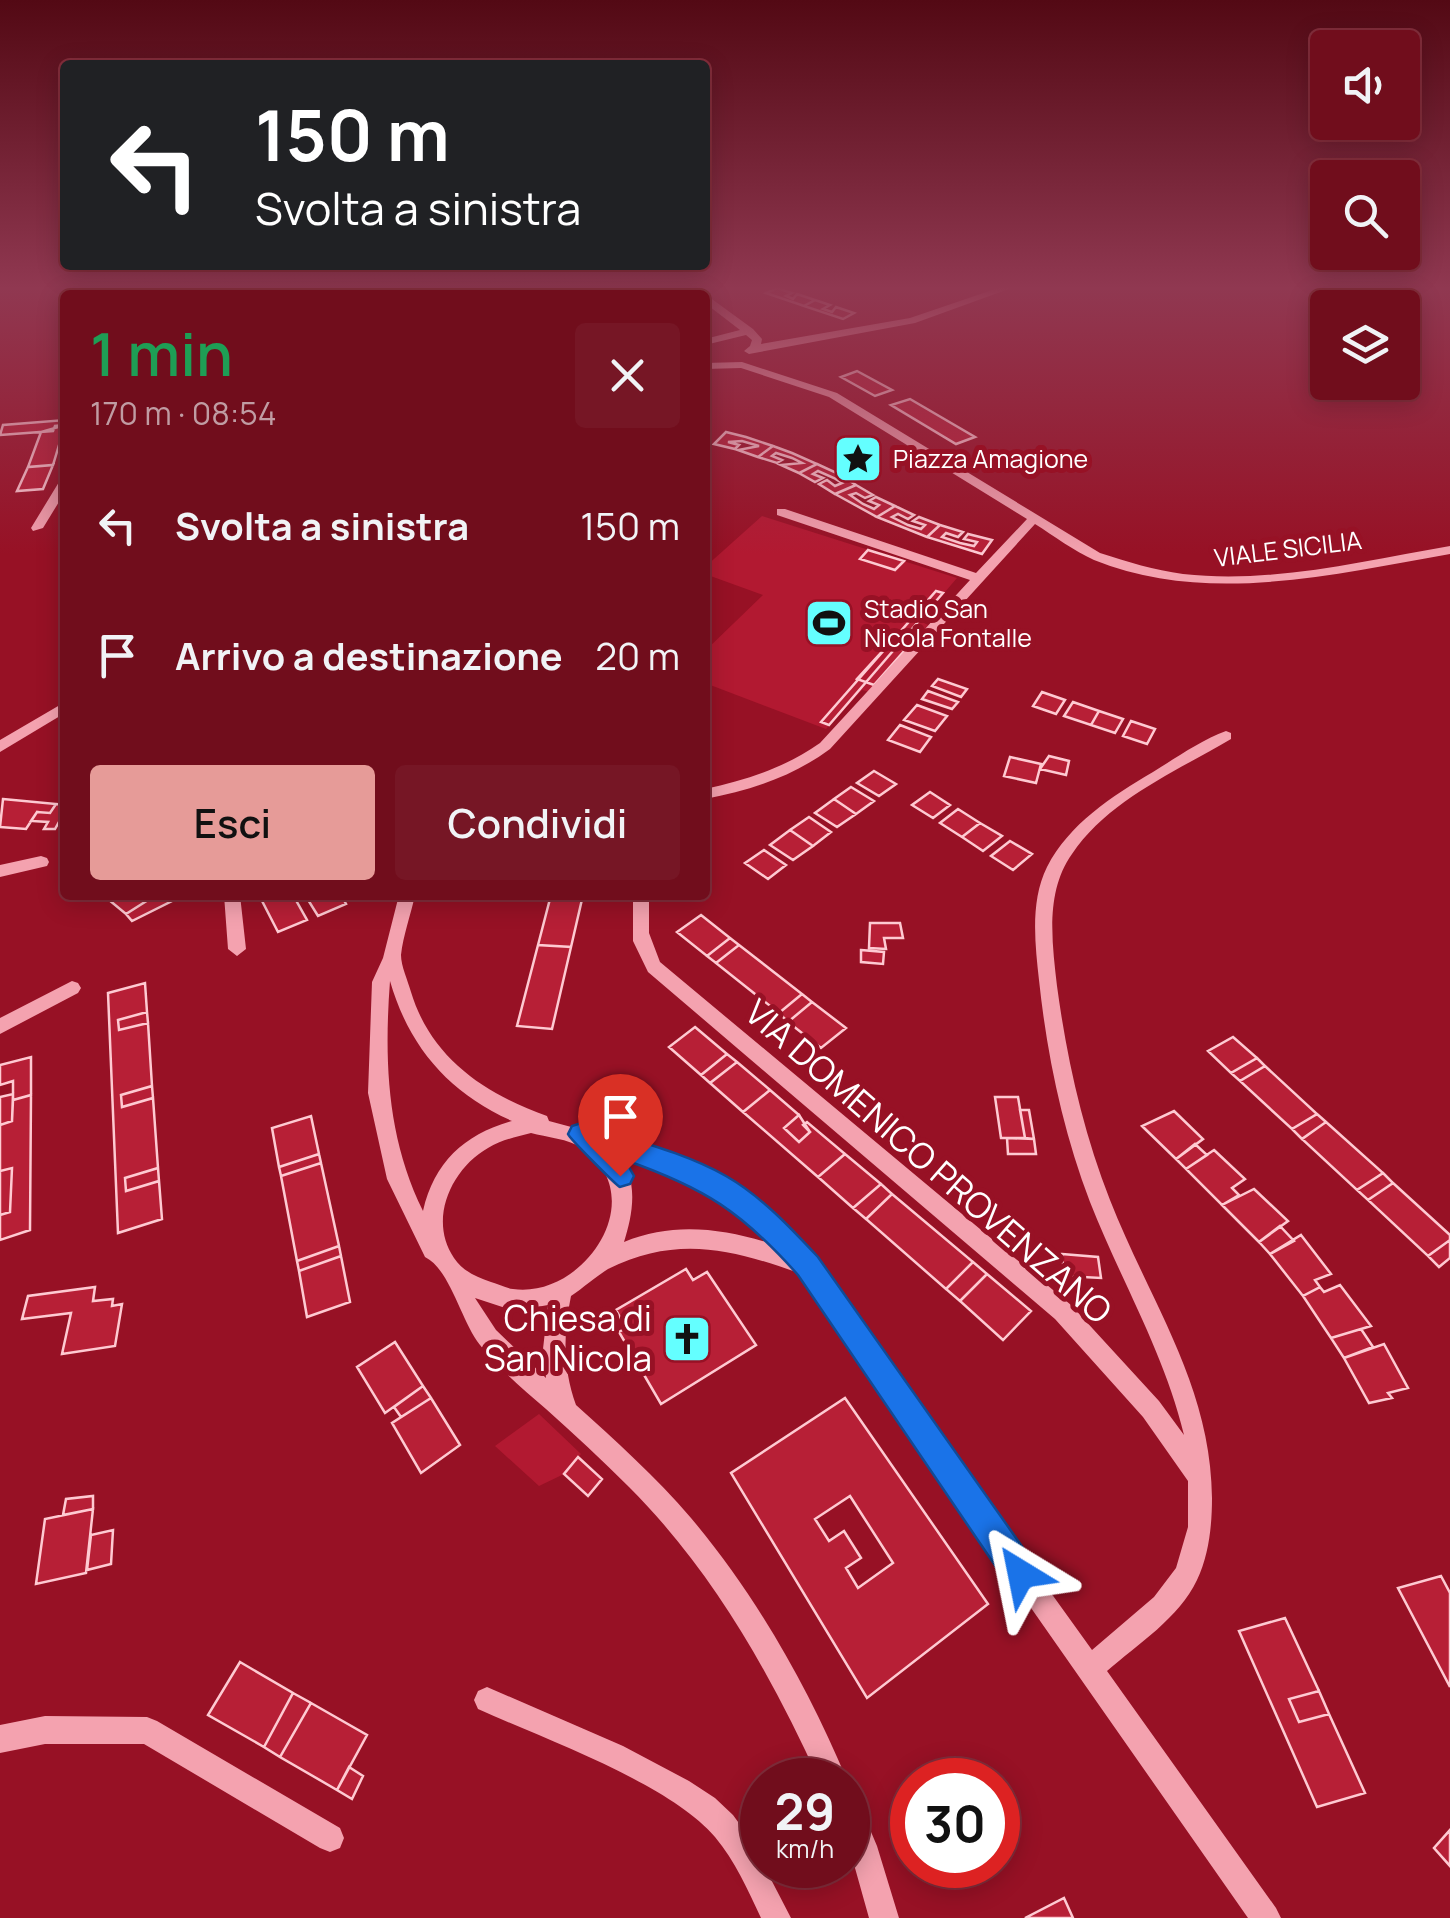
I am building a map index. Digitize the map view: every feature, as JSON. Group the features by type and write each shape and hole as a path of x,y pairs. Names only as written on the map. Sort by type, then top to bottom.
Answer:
{"street":[{"name":"VIALE SICILIA","path":"776,376 834,395 1096,556 1134,572 1211,582 1256,580 1450,550"},
{"path":"37,528 60,490"},
{"path":"781,512 982,579"},
{"path":"710,793 764,780 817,753 848,725 1034,518"},
{"path":"0,746 60,709"},
{"path":"1088,1670 1163,1606 1188,1574 1200,1527 1199,1456 1180,1377 1102,1205 1074,1126 1057,1057 1044,926 1054,870 1077,838 1106,810 1226,736"},
{"path":"0,871 41,862"},
{"path":"233,900 238,950"},
{"path":"406,900 392,958 380,982 378,1093 397,1179 430,1248 459,1280 463,1299 475,1320 506,1358 568,1412 684,1528 736,1600 802,1711 823,1758"},
{"name":"VIA DOMENICO PROVENZANO","path":"640,900 638,932 642,948 654,967 1062,1312 1151,1409 1200,1478"},
{"path":"392,958 412,1022 428,1048 457,1078 526,1118 667,1162 718,1185 773,1227 808,1266 1088,1670 1266,1918"},
{"path":"0,1026 72,988"},
{"path":"440,1256 432,1234 433,1204 439,1186 457,1160 476,1144 505,1130 530,1125 572,1131 605,1151 620,1176 626,1195 624,1218 614,1247 602,1262"},
{"path":"459,1280 500,1298 519,1300 562,1290 623,1251 667,1239 708,1236 748,1244 808,1266"},
{"path":"562,1290 552,1349 554,1370 568,1412"},
{"path":"487,1700 614,1757 697,1802 722,1822 752,1869 776,1918"},
{"path":"0,1740 45,1730 146,1731 330,1838"},
{"path":"870,1870 884,1918"}],"shaded area":[{"name":"Stadio San Nicola Fontalle","path":"762,516 957,578 920,621 928,625 924,630 915,627 867,683 875,686 870,692 862,690 826,729 710,685 710,646 763,595 710,576 710,563"},
{"path":"539,1414 581,1454 564,1474 539,1486 495,1446"}],"building":[{"path":"865,376 892,390 875,396 841,377"},
{"path":"910,399 975,437 956,444 891,405"},
{"path":"60,420 53,431 0,435 3,425"},
{"path":"60,426 53,465 28,467 41,432"},
{"path":"726,432 773,446 758,457 738,450 759,446 742,441 728,442 739,445 735,449 714,444"},
{"path":"773,446 817,464 799,473 781,465 802,463 792,458 776,453 772,456 782,460 777,463 758,457"},
{"path":"817,464 856,485 835,494 819,484 827,480 835,486 842,483 834,478 818,471 813,474 823,478 815,482 799,473"},
{"path":"53,465 43,489 17,491 28,467"},
{"path":"856,485 873,495 850,495 863,504 874,509 879,505 869,501 876,497 895,506 877,517 835,494"},
{"path":"895,506 914,515 908,519 898,514 892,517 908,525 921,529 925,525 913,521 919,517 940,525 927,537 877,517"},
{"path":"940,525 963,532 958,537 946,533 942,537 960,543 974,546 977,542 964,539 968,534 992,540 982,554 927,537"},
{"path":"868,550 904,561 895,570 860,559"},
{"path":"936,591 943,593 829,725 821,722"},
{"path":"889,644 905,650 874,685 857,679"},
{"path":"938,679 967,689 961,697 932,686"},
{"path":"928,691 958,702 952,709 922,699"},
{"path":"1042,692 1065,700 1056,714 1033,706"},
{"path":"1073,702 1099,711 1091,725 1064,716"},
{"path":"917,705 947,716 935,731 904,720"},
{"path":"1099,711 1123,719 1115,733 1091,725"},
{"path":"1131,721 1155,729 1147,744 1123,736"},
{"path":"900,725 931,737 920,752 888,740"},
{"path":"1049,756 1069,761 1066,775 1040,769"},
{"path":"1010,757 1041,764 1036,783 1004,776"},
{"path":"874,771 896,784 879,796 857,783"},
{"path":"851,787 874,801 856,814 834,799"},
{"path":"930,792 950,805 933,818 912,805"},
{"path":"3,799 56,804 50,813 37,812 26,829 0,827"},
{"path":"834,799 856,814 837,827 815,813"},
{"path":"60,804 60,820 55,829 44,829 48,822 31,821 37,812 50,813"},
{"path":"958,809 980,823 962,837 940,823"},
{"path":"809,817 831,832 813,846 790,830"},
{"path":"980,823 1002,836 983,851 962,837"},
{"path":"790,830 813,846 793,860 770,845"},
{"path":"1010,841 1032,854 1013,870 991,856"},
{"path":"764,850 786,865 768,879 745,863"},
{"path":"109,900 148,900 126,914"},
{"path":"148,900 172,901 132,921 126,914"},
{"path":"262,900 296,900 307,920 278,932"},
{"path":"308,900 344,900 346,904 318,916"},
{"path":"550,900 582,900 571,947 538,945"},
{"path":"701,915 730,938 707,956 677,932"},
{"path":"870,923 900,923 903,938 884,938 886,949 869,948"},
{"path":"730,938 739,945 716,963 707,956"},
{"path":"538,945 571,947 552,1029 517,1026"},
{"path":"739,945 802,994 779,1013 716,963"},
{"path":"861,950 884,952 883,964 861,962"},
{"path":"145,983 147,1012 118,1020 119,1030 148,1023 152,1086 121,1095 122,1107 153,1098 158,1168 125,1178 126,1191 159,1181 162,1219 118,1233 108,993"},
{"path":"802,994 812,1002 788,1022 779,1013"},
{"path":"812,1002 846,1028 821,1048 788,1022"},
{"path":"147,1012 148,1023 119,1030 118,1020"},
{"path":"695,1027 727,1054 701,1075 669,1047"},
{"path":"1233,1037 1257,1058 1231,1073 1208,1051"},
{"path":"727,1054 737,1062 710,1083 701,1075"},
{"path":"31,1057 31,1095 13,1100 13,1081 0,1085 0,1065"},
{"path":"1257,1058 1265,1066 1240,1081 1231,1073"},
{"path":"737,1062 770,1090 743,1112 710,1083"},
{"path":"1265,1066 1317,1114 1292,1129 1240,1081"},
{"path":"152,1086 153,1098 122,1107 121,1095"},
{"path":"770,1090 799,1115 784,1128 799,1142 810,1132 803,1125 807,1122 845,1154 818,1177 743,1112"},
{"path":"13,1094 12,1121 0,1125 0,1097"},
{"path":"31,1095 30,1230 0,1240 0,1215 10,1212 12,1168 0,1171 0,1125 12,1121 13,1100"},
{"path":"995,1097 1018,1097 1025,1138 1001,1138"},
{"path":"1020,1110 1029,1110 1034,1139 1025,1138"},
{"path":"1174,1111 1203,1139 1176,1159 1142,1126"},
{"path":"1317,1114 1326,1122 1302,1139 1292,1129"},
{"path":"799,1115 810,1132 799,1142 784,1128"},
{"path":"311,1116 319,1154 279,1167 272,1128"},
{"path":"1326,1122 1383,1173 1357,1190 1302,1139"},
{"path":"1007,1138 1034,1139 1036,1154 1008,1154"},
{"path":"1195,1144 1207,1155 1186,1169 1176,1159"},
{"path":"1214,1150 1245,1179 1232,1188 1239,1195 1222,1205 1186,1169"},
{"path":"319,1154 321,1163 281,1176 279,1167"},
{"path":"845,1154 881,1184 853,1208 818,1177"},
{"path":"321,1163 339,1246 297,1261 281,1176"},
{"path":"12,1168 10,1212 0,1215 0,1171"},
{"path":"158,1168 159,1181 126,1191 125,1178"},
{"path":"1383,1173 1393,1183 1368,1200 1357,1190"},
{"path":"1393,1183 1450,1235 1450,1240 1428,1256 1368,1200"},
{"path":"881,1184 892,1194 866,1219 853,1208"},
{"path":"1254,1189 1288,1221 1259,1242 1222,1205"},
{"path":"892,1194 973,1262 946,1289 866,1219"},
{"path":"1280,1226 1294,1241 1270,1254 1259,1242"},
{"path":"1301,1235 1331,1274 1315,1280 1320,1287 1303,1296 1270,1254"},
{"path":"1450,1240 1450,1258 1439,1267 1428,1256"},
{"path":"339,1246 341,1256 299,1271 297,1261"},
{"path":"1062,1254 1098,1257 1101,1278 1064,1276"},
{"path":"341,1256 350,1302 307,1317 299,1271"},
{"path":"973,1262 987,1274 960,1301 946,1289"},
{"name":"Chiesa di San Nicola","path":"686,1269 693,1280 707,1272 756,1345 661,1404 619,1332 626,1328 616,1310"},
{"path":"987,1274 1031,1311 1003,1340 960,1301"},
{"path":"1340,1285 1371,1326 1331,1338 1303,1296 1320,1287 1324,1292"},
{"path":"95,1287 93,1301 113,1299 112,1306 122,1304 115,1346 62,1354 71,1313 22,1319 28,1296"},
{"path":"1361,1329 1373,1347 1344,1358 1331,1338"},
{"path":"395,1342 423,1386 385,1413 357,1367"},
{"path":"1384,1344 1408,1388 1388,1393 1392,1398 1369,1403 1344,1358"},
{"path":"423,1386 431,1398 401,1417 394,1407"},
{"path":"431,1398 460,1445 421,1473 392,1423"},
{"path":"845,1398 988,1604 867,1698 731,1473","holes":["850,1496 893,1563 858,1588 846,1568 861,1558 844,1531 829,1541 815,1519"]},
{"path":"578,1457 602,1479 588,1496 564,1474"},
{"path":"93,1496 93,1509 63,1515 66,1499"},
{"path":"93,1509 86,1573 36,1584 45,1519"},
{"path":"113,1530 111,1564 87,1570 91,1535"},
{"path":"1441,1576 1450,1593 1450,1687 1398,1588"},
{"path":"1285,1618 1319,1691 1289,1699 1299,1722 1329,1714 1365,1793 1317,1807 1239,1631"},
{"path":"240,1662 293,1693 264,1747 208,1715"},
{"path":"1319,1691 1329,1714 1299,1722 1289,1699"},
{"path":"293,1693 311,1703 280,1757 264,1747"},
{"path":"311,1703 367,1735 337,1790 280,1757"},
{"path":"349,1767 363,1776 352,1799 337,1790"},
{"path":"1450,1830 1450,1866 1434,1848"},
{"path":"1064,1898 1073,1918 1025,1918"}],"place":[{"name":"Piazza Amagione","path":"858,459"},
{"name":"Stadio San Nicola Fontalle","path":"829,623"},
{"name":"Chiesa di San Nicola","path":"687,1339"}],"route":[{"path":"620,1176 605,1151 581,1134 688,1170 718,1185 773,1227 808,1266 1021,1574"}]}
